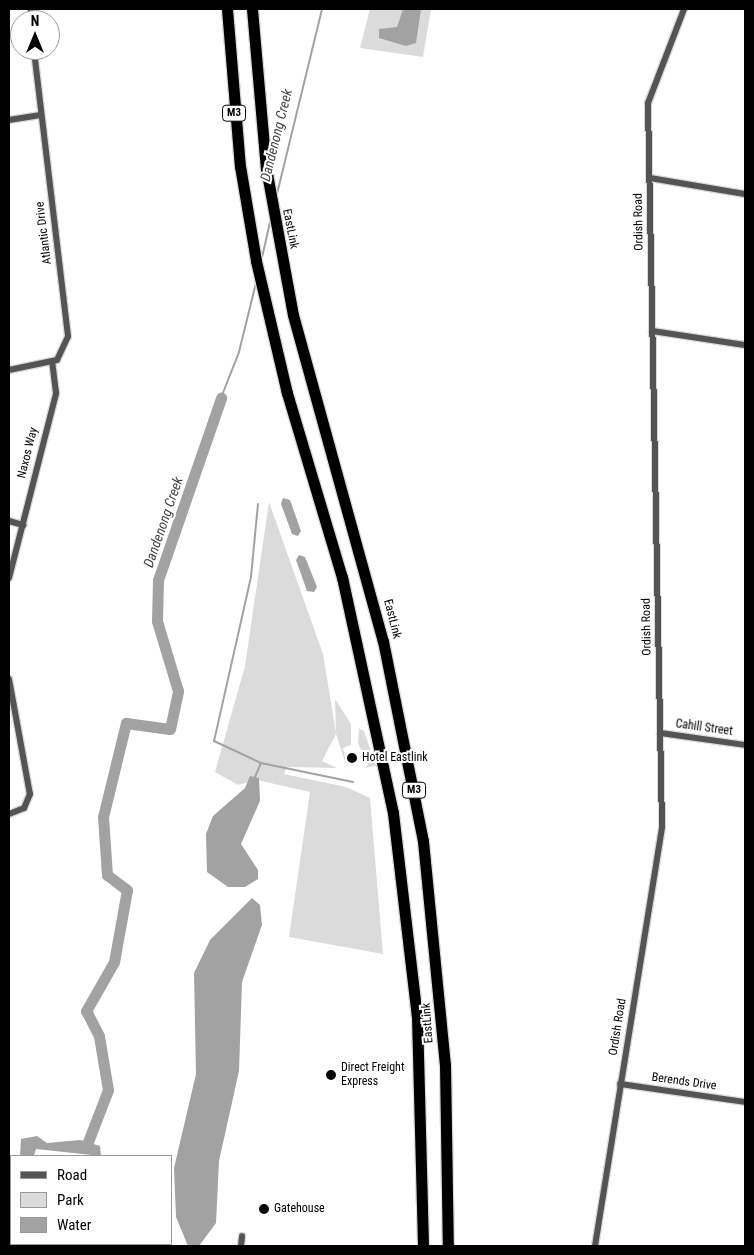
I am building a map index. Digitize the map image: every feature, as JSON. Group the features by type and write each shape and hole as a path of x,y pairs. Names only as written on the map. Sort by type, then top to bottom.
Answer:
{"highway":[{"name":"EastLink","path":"227,9 248,216 286,393 342,577 393,813 417,1016 422,1246"},
{"name":"EastLink","path":"252,9 266,168 300,346 384,641 422,841 445,1065 448,1246"}],"street":[{"name":"Ordish Road","path":"596,1246 662,827 648,103 684,9"},
{"name":"Atlantic Drive","path":"35,60 68,336 63,354 52,362"},
{"path":"9,120 42,115"},
{"path":"650,178 745,194"},
{"path":"652,331 745,345"},
{"path":"9,370 52,362"},
{"name":"Naxos Way","path":"9,578 56,393 52,362"},
{"path":"9,521 23,525"},
{"path":"9,679 30,794 24,808 9,814"},
{"name":"Cahill Street","path":"660,734 745,745"},
{"name":"Berends Drive","path":"620,1084 745,1102"},
{"path":"241,1246 242,1236"}],"green space":[{"path":"370,9 431,9 423,57 360,48"},
{"path":"269,502 323,654 336,733 335,699 351,724 351,745 343,748 348,771 336,734 322,761 337,768 287,767 284,774 346,787 370,798 383,954 289,937 310,792 257,780 238,785 215,772 245,666"},
{"path":"359,728 364,731 376,766 364,768 368,765 358,743"}],"water":[{"path":"403,9 421,9 416,43 406,46 379,38 379,29 397,27"},
{"path":"283,498 290,500 301,531 298,536 292,534 281,504"},
{"path":"299,555 305,557 317,587 314,592 307,591 296,560"},
{"path":"250,776 259,778 260,801 241,844 258,870 258,879 245,887 228,887 207,872 206,834 213,816 245,788"},
{"path":"252,898 260,905 262,925 242,982 239,1071 219,1161 216,1223 199,1246 188,1246 176,1217 174,1168 196,1074 194,973 210,940"},
{"path":"37,1136 47,1143 80,1140 100,1146 101,1155 36,1149 34,1155 20,1155 21,1139"}],"waterway":[{"name":"Dandenong Creek","path":"276,198 322,9"},
{"name":"Dandenong Creek","path":"261,262 270,222"},
{"name":"Dandenong Creek","path":"221,398 239,352 256,283"},
{"name":"Dandenong Creek","path":"76,1147 86,1147 108,1090 99,1036 86,1011 114,962 127,890 107,875 103,817 126,723 170,729 178,691 157,621 158,580 221,398"},
{"path":"258,504 251,577 214,741 261,763 353,782"},
{"path":"255,777 261,763"}],"place":[{"name":"Hotel Eastlink","path":"352,758"},
{"name":"Direct Freight Express","path":"331,1075"},
{"name":"Gatehouse","path":"264,1209"}]}
